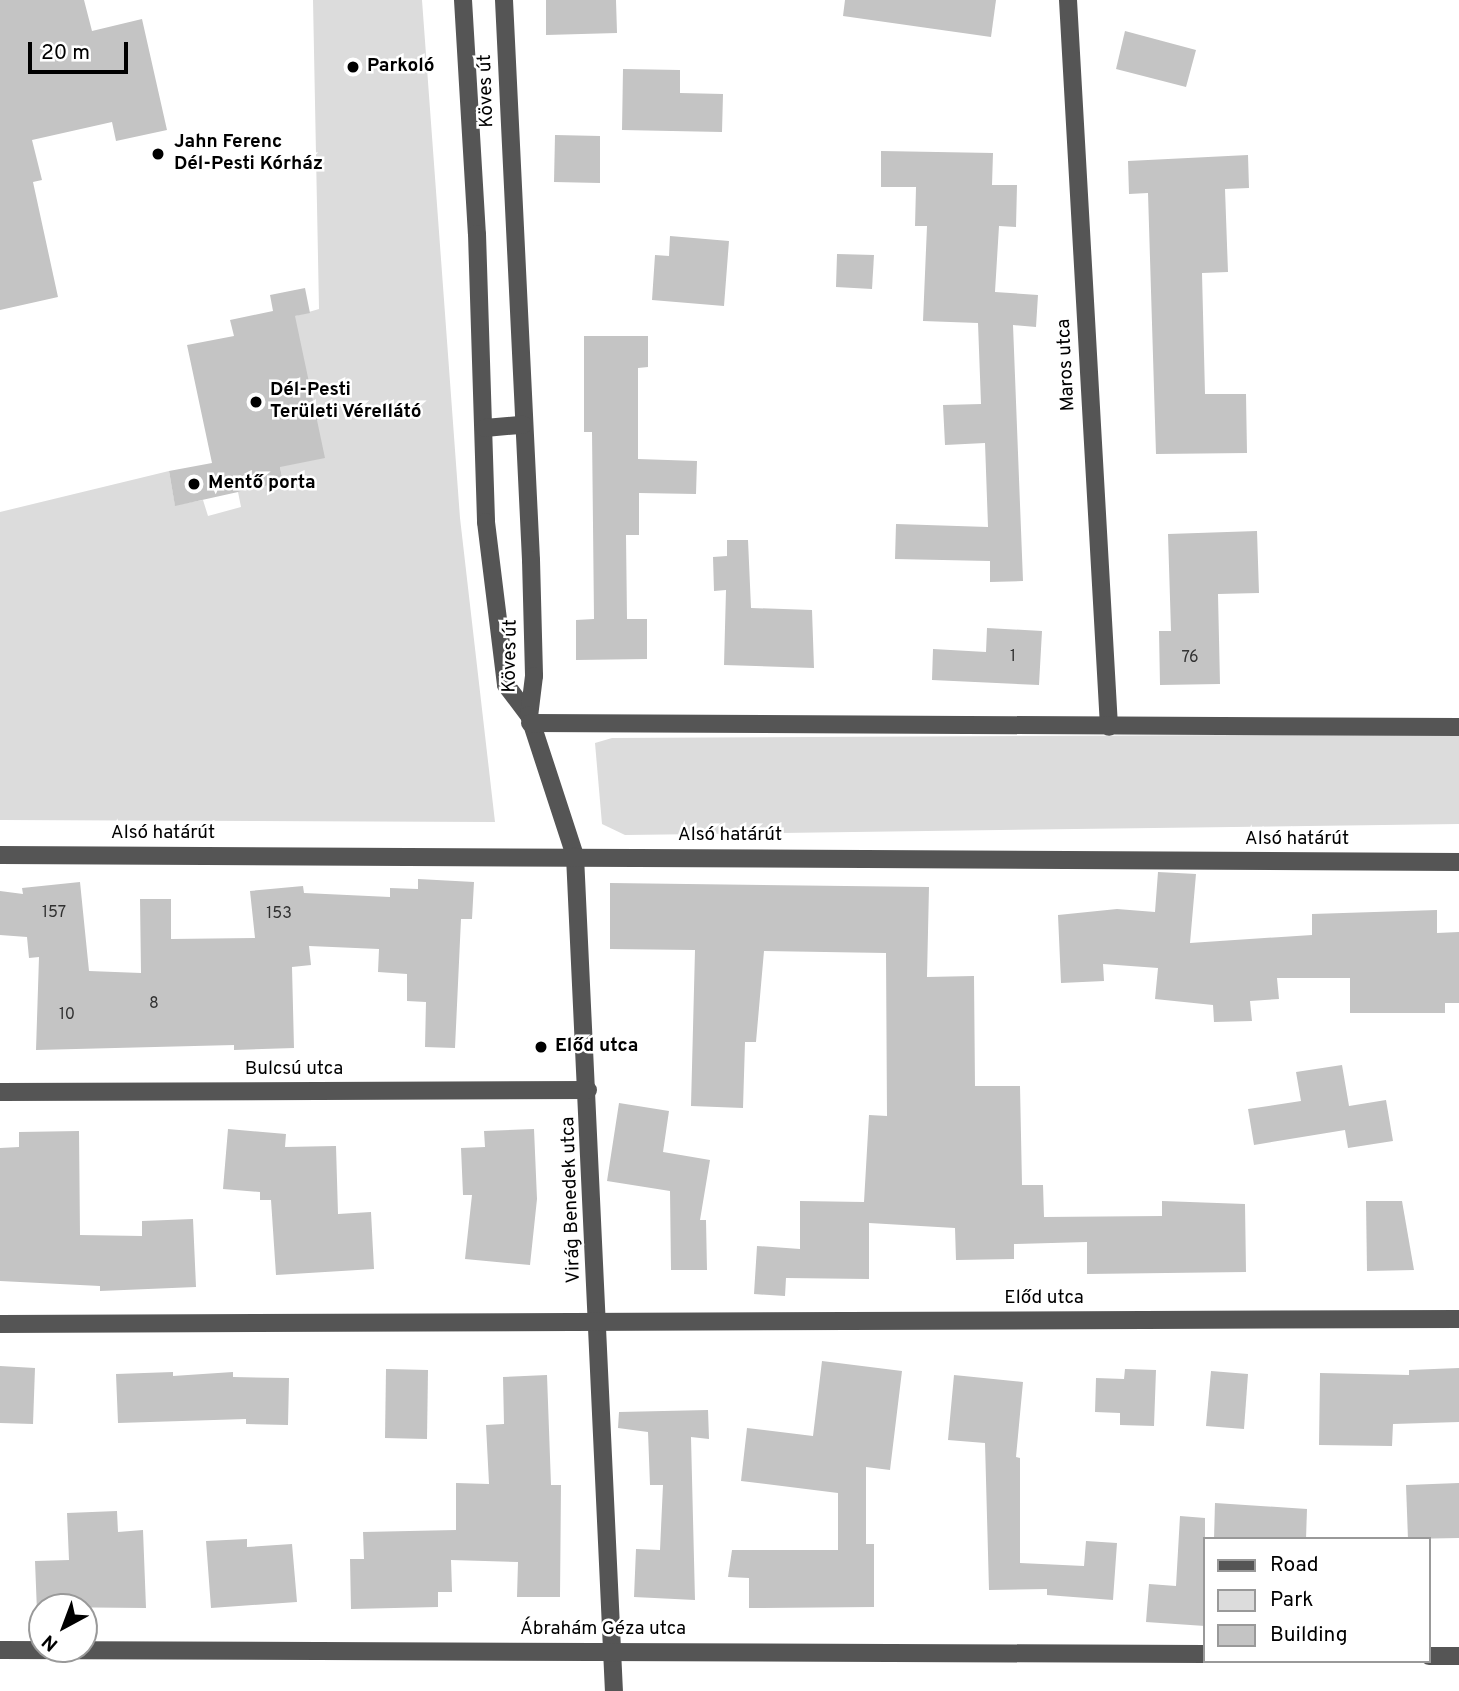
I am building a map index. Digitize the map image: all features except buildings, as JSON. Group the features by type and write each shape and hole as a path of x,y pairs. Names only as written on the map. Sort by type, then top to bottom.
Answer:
{"street":[{"name":"Köves út","path":"463,0 485,428 486,522 506,685 529,719"},
{"name":"Köves út","path":"504,0 534,676 529,719"},
{"name":"Maros utca","path":"1068,0 1109,727"},
{"path":"485,428 523,425"},
{"path":"529,719 1109,727 1459,727"},
{"name":"Virág Benedek utca","path":"529,719 575,856 614,1691"},
{"name":"Alsó határút","path":"0,855 1459,862"},
{"name":"Bulcsú utca","path":"0,1092 588,1090"},
{"name":"Előd utca","path":"0,1324 1459,1319"},
{"name":"Ábrahám Géza utca","path":"0,1650 1204,1654"},
{"path":"1431,1656 1459,1656"}],"green space":[{"path":"313,0 422,0 460,518 495,822 0,820 0,512 169,471 175,505 203,500 208,516 241,507 238,492 283,482 280,467 295,316 319,309"},
{"path":"1459,734 1459,824 625,835 602,824 595,743 612,738"}],"place":[{"name":"Parkoló","path":"353,67"},
{"name":"Jahn Ferenc Dél-Pesti Kórház","path":"158,154"},
{"name":"Dél-Pesti Területi Vérellátó","path":"256,402"},
{"name":"Mentő porta","path":"194,484"},
{"name":"Előd utca","path":"541,1047"}]}
